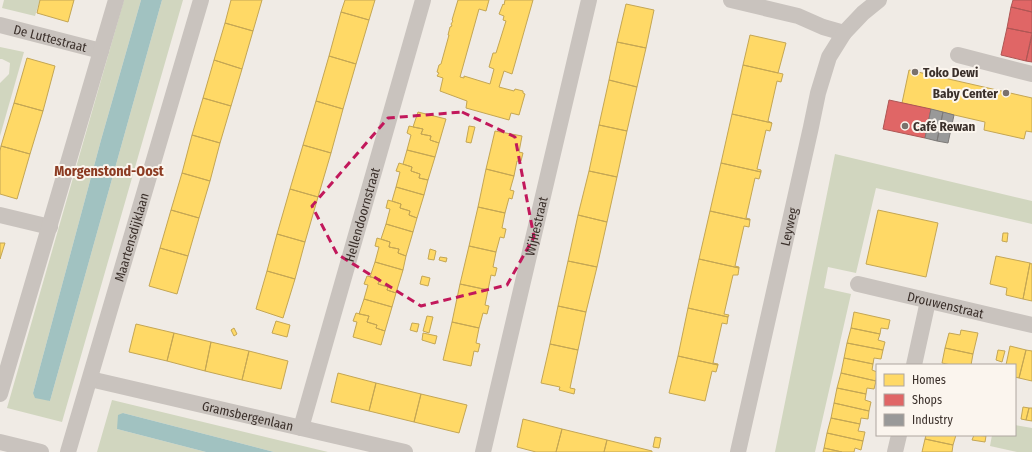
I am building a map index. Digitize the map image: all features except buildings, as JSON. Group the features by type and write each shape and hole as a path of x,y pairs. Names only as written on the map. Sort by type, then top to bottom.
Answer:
{"street":[{"path":"0,394 116,0"},
{"name":"Maartensdijklaan","path":"68,452 201,0"},
{"name":"Hellendoornstraat","path":"301,428 423,0"},
{"name":"Wijhestraat","path":"483,452 589,0"},
{"path":"731,0 798,16 823,27 844,33"},
{"name":"Leyweg","path":"738,452 818,93 829,57 844,33 868,6 878,0"},
{"name":"De Luttestraat","path":"0,25 101,51"},
{"path":"958,55 1032,74"},
{"path":"0,215 50,227"},
{"name":"Drouwenstraat","path":"858,284 1032,325"},
{"path":"914,364 928,301"},
{"name":"Gramsbergenlaan","path":"90,379 405,452"},
{"path":"895,452 899,436"},
{"path":"0,442 41,452"}],"highlighted area":[{"path":"462,112 515,137 534,237 507,285 421,306 337,254 312,206 388,118"}],"green space":[{"path":"4,0 40,0 35,16 2,8"},
{"path":"124,0 141,0 101,140 33,393 50,401 162,0 183,0 62,422 7,408"},
{"path":"0,47 24,52 0,136 0,83 9,74 10,63 0,59"},
{"path":"835,154 1032,201 1032,224 876,188 856,273 828,267 824,288 851,294 815,452 775,452"},
{"path":"112,400 328,452 274,452 123,413 117,429 206,452 97,452"},
{"path":"1016,425 1032,428 1032,452 1017,452 990,446 992,436 1016,436"}],"water":[{"path":"141,0 162,0 50,401 35,398 33,393 101,140"},
{"path":"123,413 274,452 206,452 117,429 118,415"}],"place":[{"name":"Toko Dewi","path":"915,72"},
{"name":"Baby Center","path":"1006,93"},
{"name":"Café Rewan","path":"905,126"}],"district":[{"name":"Morgenstond-Oost","path":"109,171"}]}
